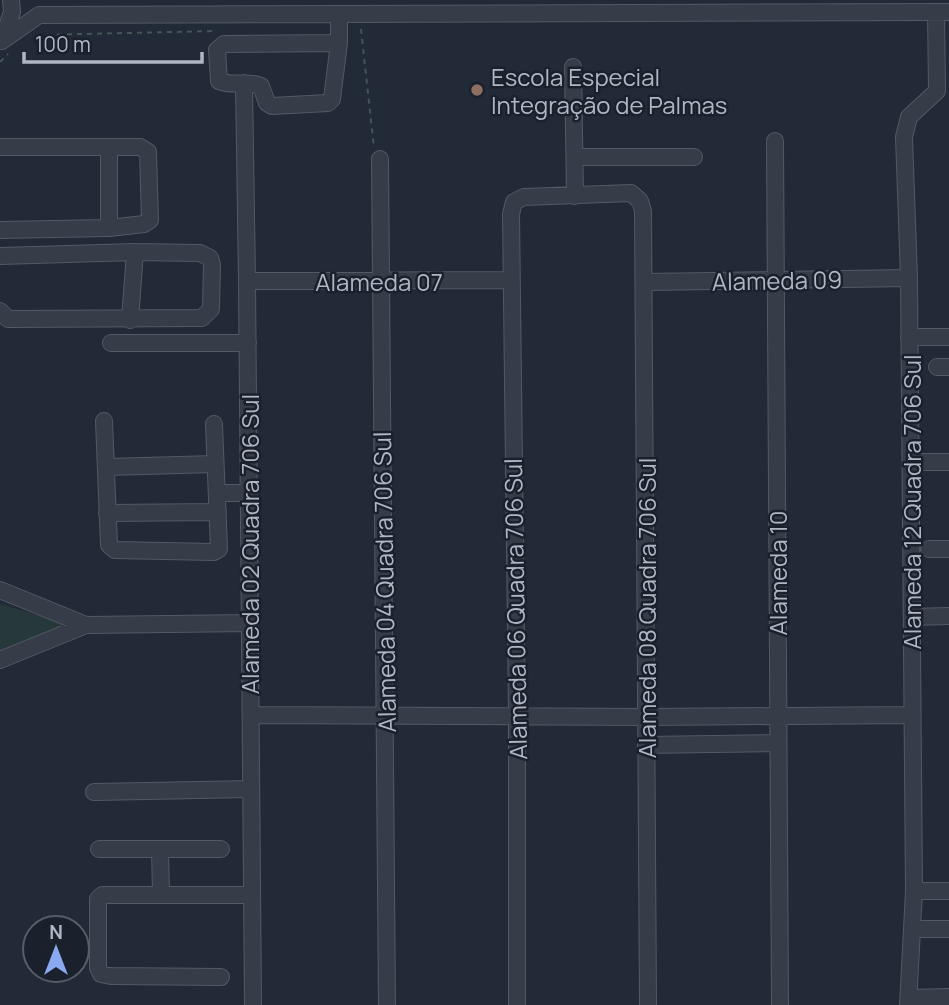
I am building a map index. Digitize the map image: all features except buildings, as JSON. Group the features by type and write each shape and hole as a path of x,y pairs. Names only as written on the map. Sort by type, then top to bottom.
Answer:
{"street":[{"path":"4,45 12,12 11,0"},
{"path":"4,45 39,15 942,12"},
{"name":"Alameda 12 Quadra 706 Sul","path":"909,1001 914,891 909,278 904,137 909,117 937,91 942,12"},
{"path":"339,14 339,43 332,100 328,103 272,106 267,103 261,86 254,83 223,84 219,81 219,46 339,43"},
{"path":"573,67 575,196"},
{"name":"Alameda 02 Quadra 706 Sul","path":"244,83 253,1005"},
{"name":"Alameda 10","path":"775,141 780,1005"},
{"path":"0,147 140,147 148,152 150,220 144,224 109,228 0,230"},
{"path":"109,147 109,228"},
{"path":"575,157 694,157"},
{"name":"Alameda 04 Quadra 706 Sul","path":"380,159 387,1005"},
{"name":"Alameda 08 Quadra 706 Sul","path":"575,196 631,193 640,201 643,211 648,1005"},
{"name":"Alameda 06 Quadra 706 Sul","path":"517,1005 517,716 511,214 514,201 518,198 575,196"},
{"path":"0,262 135,252 205,254 212,265 211,309 202,318 8,319 0,311"},
{"path":"130,320 135,252"},
{"name":"Alameda 09","path":"644,282 909,278"},
{"name":"Alameda 07","path":"247,281 512,280"},
{"path":"909,337 949,337"},
{"path":"111,343 248,343"},
{"path":"104,421 109,545 115,550 214,552 220,545 214,424"},
{"path":"911,462 949,462"},
{"path":"107,467 215,464"},
{"path":"217,493 249,493"},
{"path":"107,513 218,512"},
{"path":"929,549 949,549"},
{"path":"0,590 86,625"},
{"path":"912,617 949,617"},
{"path":"0,660 86,625 250,624"},
{"path":"251,715 912,715"},
{"path":"646,745 778,743"},
{"path":"94,792 251,789"},
{"path":"99,849 221,849"},
{"path":"160,849 161,895"},
{"path":"914,891 949,891"},
{"path":"221,976 102,974 97,968 97,900 102,895 252,895"},
{"path":"912,929 949,929"},
{"path":"909,1001 949,997"}],"path":[{"path":"359,14 373,146 380,159"},
{"path":"30,35 216,31"},
{"path":"0,62 4,45"}],"shaded area":[{"path":"0,604 61,622 63,627 0,652"}],"place":[{"name":"Escola Especial Integração de Palmas","path":"477,90"}]}
